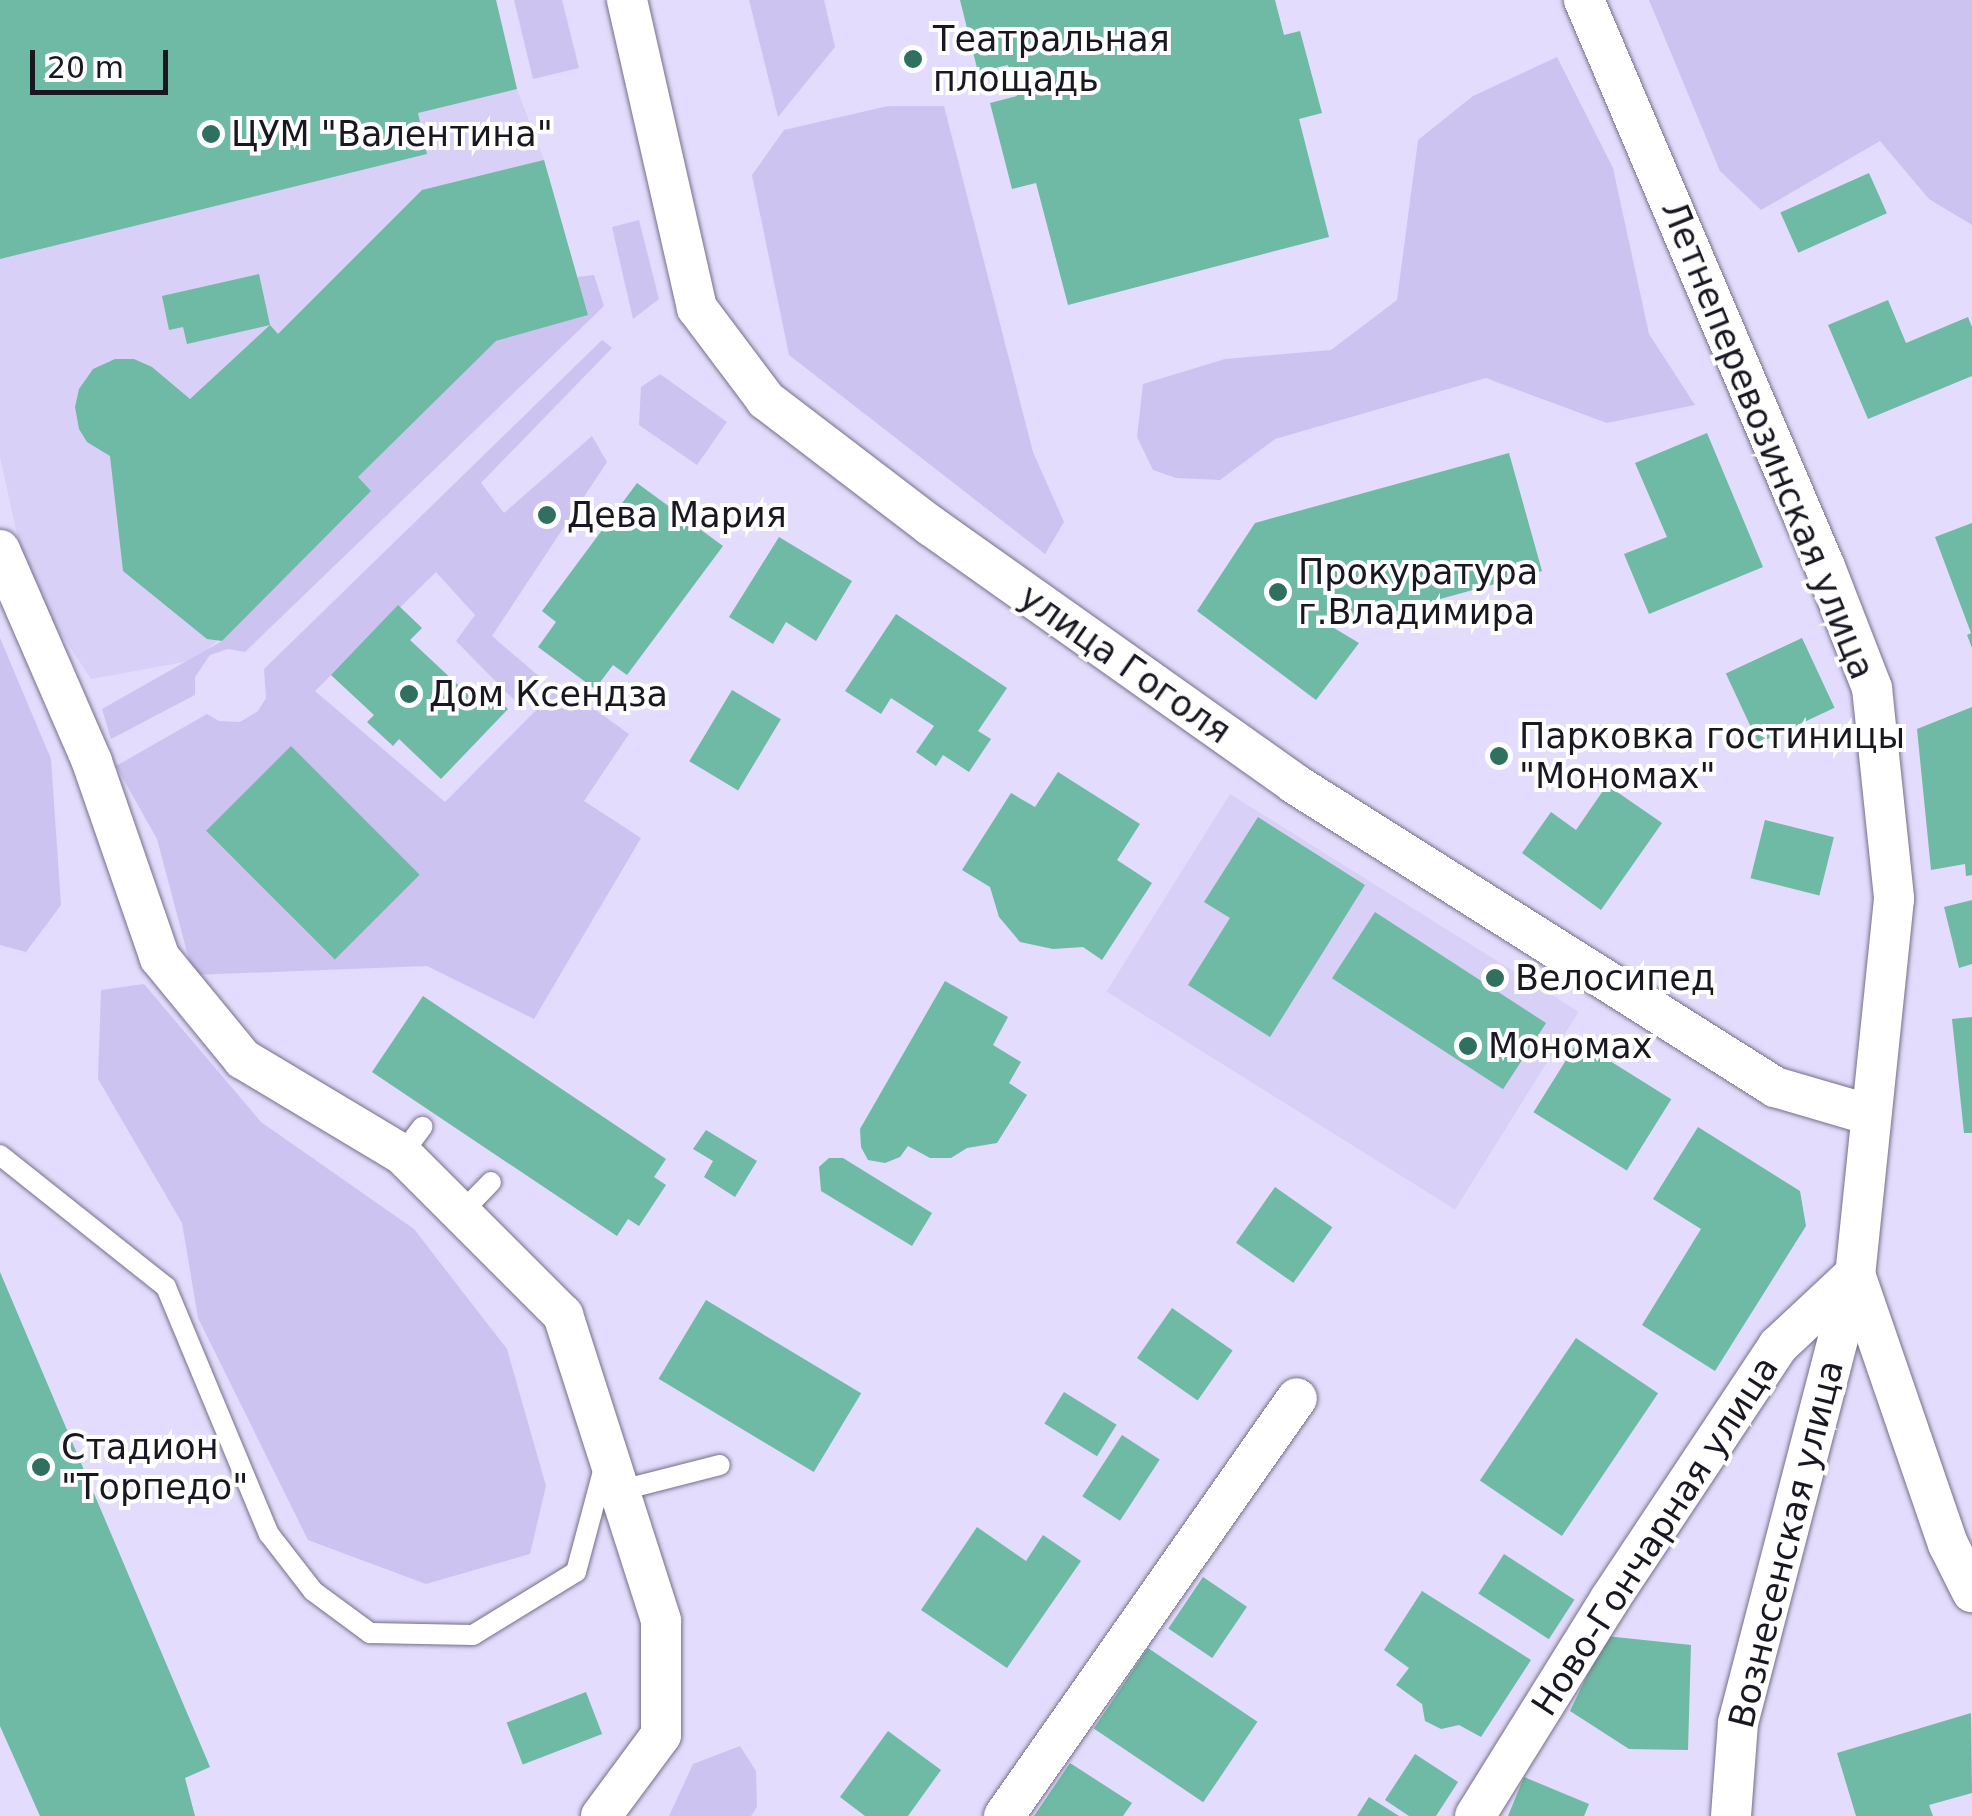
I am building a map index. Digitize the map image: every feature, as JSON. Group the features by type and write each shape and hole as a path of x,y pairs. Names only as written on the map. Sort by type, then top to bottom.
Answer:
{"street":[{"name":"улица Гоголя","path":"627,0 697,308 766,400 946,537 1295,784 1774,1087 1872,1115"},
{"name":"Летнеперевозинская улица","path":"1584,0 1825,567 1872,688 1894,899 1855,1274 1948,1544 1972,1592"},
{"path":"0,550 92,762 160,958 243,1058 412,1141 461,1213 563,1315 661,1622 661,1735 601,1816"},
{"name":"Ново-Гончарная улица","path":"1475,1816 1610,1599 1778,1346 1855,1274"},
{"name":"Вознесенская улица","path":"1732,1816 1738,1723 1855,1274"},
{"path":"1004,1816 1298,1398"}],"lane":[{"path":"0,1156 166,1287 269,1534 313,1592 370,1633 473,1635 576,1572 613,1474 720,1465"},
{"path":"461,1213 491,1182"}],"shaded area":[{"path":"0,0 496,0 517,89 544,160 588,315 195,660 91,679 28,584 0,457"},
{"path":"514,0 562,0 579,68 533,79"},
{"path":"749,0 824,0 835,47 778,117"},
{"path":"1649,0 1972,0 1972,225 1929,199 1880,141 1761,210 1720,171"},
{"path":"1557,57 1613,168 1649,334 1695,405 1607,423 1486,378 1275,439 1220,480 1176,478 1153,470 1137,437 1143,384 1225,359 1331,350 1397,300 1418,140 1473,96"},
{"path":"888,106 944,106 1033,452 1064,522 1045,554 789,355 752,175 784,130"},
{"path":"639,220 659,299 633,319 612,227"},
{"path":"594,275 604,306 245,652 228,649 210,655 195,677 195,695 111,739 102,709 222,641 358,477 496,341 588,315 577,277"},
{"path":"602,340 612,348 481,483 504,513 592,436 607,462 492,636 541,678 517,703 456,641 475,615 436,572 315,691 445,802 561,685 629,734 584,801 641,838 534,1019 427,966 193,975 157,839 116,766 207,714 219,721 240,722 258,711 266,698 264,669"},
{"path":"660,374 727,422 697,465 639,425 641,387"},
{"path":"0,638 51,759 61,905 26,952 0,945"},
{"path":"1230,794 1579,1012 1455,1209 1107,992"},
{"path":"144,984 261,1122 414,1229 507,1349 546,1486 530,1554 426,1584 308,1540 198,1318 182,1223 98,1079 101,990"},
{"path":"740,1746 756,1771 757,1807 751,1816 669,1816 693,1764"}],"building":[{"name":"ЦУМ \"Валентина\"","path":"0,0 496,0 517,89 418,113 427,154 0,259"},
{"path":"960,0 1275,0 1284,35 1300,31 1322,113 1299,119 1329,237 1068,305 1036,183 1012,189 990,103 1017,96 1008,65 978,72"},
{"path":"544,160 588,315 496,341 358,477 371,491 222,641 207,639 123,571 110,456 87,442 79,429 75,407 79,389 93,369 115,359 134,359 152,367 190,399 270,325 278,334 422,190"},
{"path":"1869,173 1887,213 1798,253 1780,212"},
{"path":"259,274 270,325 187,344 183,327 169,330 162,296"},
{"path":"1888,300 1906,343 1968,317 1972,327 1972,376 1868,419 1828,325"},
{"path":"1707,433 1763,567 1649,614 1624,554 1667,537 1635,463"},
{"path":"1509,453 1542,571 1334,628 1359,643 1316,700 1197,611 1255,523"},
{"path":"637,483 723,546 627,675 613,665 595,689 538,647 556,622 542,611"},
{"path":"1972,523 1972,648 1967,635 1971,633 1935,537"},
{"path":"779,537 852,581 816,641 786,622 773,644 729,617"},
{"name":"Дом Ксендза","path":"398,605 422,628 410,640 473,699 485,688 508,709 441,779 399,739 393,746 367,722 374,715 331,675"},
{"path":"896,614 1007,688 978,731 991,739 969,772 943,755 936,766 916,752 934,726 891,698 881,714 845,691"},
{"path":"1802,638 1835,708 1758,743 1726,673"},
{"path":"732,690 781,719 738,791 689,761"},
{"path":"1972,707 1972,875 1966,876 1965,864 1931,870 1917,729"},
{"path":"291,746 420,875 335,960 206,831"},
{"path":"1058,772 1140,824 1117,860 1152,883 1102,960 1083,947 1053,949 1020,942 999,917 990,887 962,870 1011,793 1035,807"},
{"path":"1607,785 1662,823 1601,910 1522,853 1551,812 1576,830"},
{"path":"1258,817 1365,885 1270,1037 1188,985 1230,918 1204,902"},
{"path":"1765,820 1834,837 1819,895 1750,878"},
{"path":"1972,900 1972,964 1959,968 1944,907"},
{"path":"1375,912 1546,1023 1503,1089 1332,978"},
{"path":"945,981 1008,1017 993,1045 1021,1062 1009,1083 1027,1095 997,1143 967,1148 951,1158 930,1158 908,1146 900,1157 885,1163 868,1160 861,1147 860,1129"},
{"path":"423,996 666,1159 654,1177 666,1185 639,1226 628,1219 617,1236 372,1072"},
{"path":"1972,1017 1972,1133 1964,1133 1952,1019"},
{"path":"1578,1041 1671,1099 1627,1171 1533,1112"},
{"path":"1698,1127 1800,1191 1806,1226 1715,1371 1642,1325 1701,1229 1653,1199"},
{"path":"706,1130 757,1161 735,1197 704,1177 713,1161 693,1149"},
{"path":"829,1158 843,1158 932,1213 912,1246 821,1191 819,1167"},
{"path":"1275,1187 1332,1227 1293,1283 1236,1243"},
{"name":"Стадион \"Торпедо\"","path":"0,1272 210,1767 185,1778 195,1816 40,1816 0,1726"},
{"path":"706,1300 861,1393 814,1472 659,1379"},
{"path":"1172,1308 1233,1350 1198,1400 1137,1358"},
{"path":"1576,1338 1658,1393 1562,1536 1480,1481"},
{"path":"1064,1392 1117,1425 1097,1456 1044,1423"},
{"path":"1122,1435 1160,1460 1120,1521 1082,1496"},
{"path":"977,1527 1026,1561 1043,1535 1081,1561 1007,1668 921,1610"},
{"path":"1504,1554 1574,1600 1549,1639 1478,1593"},
{"path":"1203,1577 1247,1607 1212,1658 1168,1628"},
{"path":"1422,1591 1531,1660 1481,1737 1459,1725 1441,1729 1425,1721 1422,1704 1396,1685 1409,1668 1384,1650"},
{"path":"1606,1636 1691,1645 1688,1750 1629,1749 1570,1711"},
{"path":"1148,1648 1257,1722 1203,1802 1094,1728"},
{"path":"586,1692 602,1734 523,1764 507,1722"},
{"path":"1971,1713 1972,1793 1929,1805 1933,1816 1856,1816 1837,1753"},
{"path":"888,1731 941,1770 908,1816 865,1816 840,1797"},
{"path":"1415,1754 1458,1782 1436,1816 1409,1816 1385,1800"},
{"path":"1070,1763 1132,1803 1123,1816 1034,1816"},
{"path":"1524,1777 1589,1804 1584,1816 1508,1816"},
{"path":"1369,1797 1399,1816 1357,1816"}],"place":[{"name":"Театральная площадь","path":"913,59"},
{"name":"ЦУМ \"Валентина\"","path":"211,134"},
{"name":"Дева Мария","path":"547,515"},
{"name":"Прокуратура г.Владимира","path":"1278,592"},
{"name":"Дом Ксендза","path":"409,694"},
{"name":"Парковка гостиницы \"Мономах\"","path":"1499,756"},
{"name":"Велосипед","path":"1495,978"},
{"name":"Мономах","path":"1468,1046"},
{"name":"Стадион \"Торпедо\"","path":"41,1467"}]}
